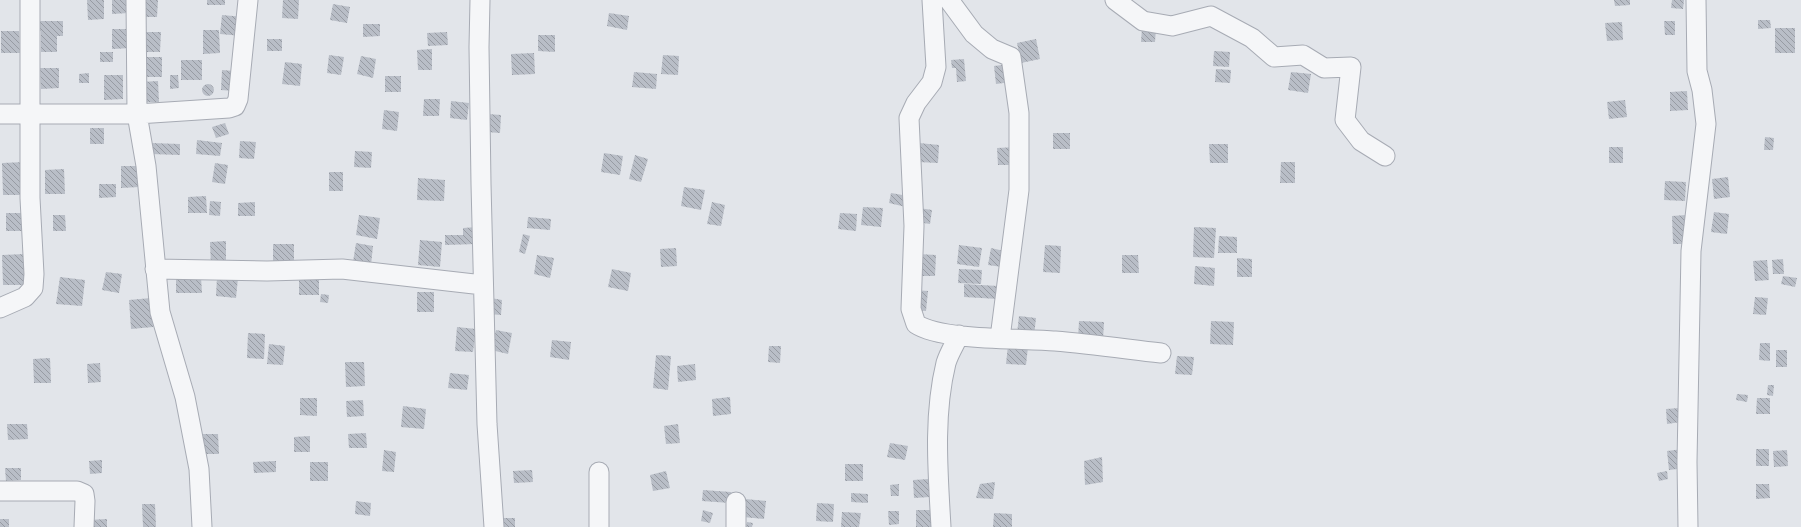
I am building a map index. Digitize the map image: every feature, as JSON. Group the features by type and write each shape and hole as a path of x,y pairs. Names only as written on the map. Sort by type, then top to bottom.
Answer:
{"street":[{"path":"0,308 25,297 33,288 34,274 30,198 30,0"},
{"path":"136,0 137,114 146,166 160,312 185,397 199,469 202,527"},
{"path":"0,114 137,114 229,108 235,106 238,99 248,0"},
{"path":"480,0 479,47 483,285 487,424 494,527"},
{"path":"932,0 936,67 932,82 916,103 909,118 914,226 911,309 916,324 925,330 959,335 1055,341 1162,353"},
{"path":"949,0 974,34 992,49 1011,57 1019,113 1019,190 1000,338"},
{"path":"1115,0 1130,13 1143,21 1172,26 1211,16 1252,38 1274,57 1303,55 1324,68 1351,67 1345,120 1361,141 1385,156"},
{"path":"1688,527 1687,462 1691,252 1706,124 1702,90 1697,71 1696,0"},
{"path":"155,269 342,269 483,285"},
{"path":"941,527 937,464 941,392 947,362 959,335"},
{"path":"599,472 599,527"},
{"path":"0,491 77,491 84,494 84,527"},
{"path":"736,502 736,527"}],"building":[{"path":"87,0 104,0 104,19 88,20"},
{"path":"112,0 128,0 129,13 112,14"},
{"path":"144,0 158,0 157,17 144,17"},
{"path":"207,0 225,0 225,5 207,5"},
{"path":"283,0 299,0 298,19 282,18"},
{"path":"1614,0 1630,0 1630,5 1615,6"},
{"path":"1672,0 1684,0 1683,9 1671,8"},
{"path":"333,4 350,7 347,23 330,20"},
{"path":"609,13 629,16 627,30 607,26"},
{"path":"222,15 244,17 242,36 220,34"},
{"path":"1758,20 1770,20 1771,28 1758,29"},
{"path":"37,21 63,21 63,36 57,36 57,52 41,52 41,31 37,31"},
{"path":"1664,21 1675,21 1675,35 1665,35"},
{"path":"1622,22 1623,40 1607,41 1605,23"},
{"path":"363,24 380,24 380,36 363,37"},
{"path":"1142,27 1156,28 1155,42 1141,42"},
{"path":"1775,28 1795,28 1795,53 1775,53"},
{"path":"112,29 132,29 132,48 112,49"},
{"path":"203,30 219,30 220,53 203,54"},
{"path":"1,31 19,31 20,53 1,53"},
{"path":"141,32 161,32 160,52 141,52"},
{"path":"447,32 448,45 428,46 427,33"},
{"path":"538,35 555,35 555,52 538,51"},
{"path":"267,39 282,39 282,51 267,51"},
{"path":"1036,39 1040,59 1021,63 1017,43"},
{"path":"432,49 432,70 418,70 417,50"},
{"path":"1214,51 1230,52 1229,67 1213,66"},
{"path":"100,52 113,52 113,62 100,62"},
{"path":"534,53 535,74 512,75 511,54"},
{"path":"329,55 344,57 341,75 327,73"},
{"path":"663,55 679,56 678,75 661,74"},
{"path":"361,56 376,59 373,78 357,74"},
{"path":"143,57 162,57 162,77 143,77"},
{"path":"964,59 966,81 957,82 956,68 952,68 951,60"},
{"path":"181,60 202,60 202,80 181,80"},
{"path":"285,62 302,64 300,86 282,84"},
{"path":"1010,64 1011,82 996,84 994,66"},
{"path":"40,68 59,68 59,88 41,89"},
{"path":"1216,69 1231,70 1230,83 1215,82"},
{"path":"222,70 234,71 233,91 221,90"},
{"path":"634,72 657,74 656,89 632,87"},
{"path":"1291,72 1311,74 1308,93 1288,90"},
{"path":"89,73 89,83 79,83 79,74"},
{"path":"104,75 123,75 123,99 104,100"},
{"path":"170,75 178,75 179,88 170,89"},
{"path":"385,76 401,76 401,92 385,92"},
{"path":"158,81 159,102 141,102 141,82"},
{"path":"206,84 210,84 214,90 210,96 206,96 202,92 202,88"},
{"path":"1687,91 1688,110 1670,111 1670,92"},
{"path":"424,99 440,99 439,116 423,116"},
{"path":"1625,100 1627,117 1609,119 1607,102"},
{"path":"451,101 469,103 467,120 450,118"},
{"path":"384,110 399,112 397,131 382,129"},
{"path":"488,114 501,115 500,133 487,132"},
{"path":"225,123 229,134 216,138 212,127"},
{"path":"90,128 104,128 104,144 90,144"},
{"path":"1053,133 1070,133 1070,149 1053,149"},
{"path":"1765,137 1774,138 1773,150 1764,150"},
{"path":"197,140 222,143 220,156 196,154"},
{"path":"240,141 256,142 254,159 239,158"},
{"path":"151,143 180,144 180,155 150,154"},
{"path":"919,143 939,145 938,163 918,162"},
{"path":"1209,144 1228,144 1228,163 1210,163"},
{"path":"1017,147 1017,165 998,165 997,148"},
{"path":"1609,147 1623,147 1623,163 1609,163"},
{"path":"355,151 372,152 371,168 354,167"},
{"path":"604,153 623,156 620,175 601,172"},
{"path":"635,155 648,159 641,182 629,179"},
{"path":"25,162 25,195 3,195 2,163"},
{"path":"1281,162 1295,162 1295,183 1280,183"},
{"path":"215,163 228,165 225,184 212,182"},
{"path":"121,166 139,166 139,187 121,188"},
{"path":"64,169 65,194 45,194 45,170"},
{"path":"329,172 343,172 343,191 329,191"},
{"path":"1728,177 1730,197 1714,199 1712,179"},
{"path":"418,178 445,180 444,201 417,200"},
{"path":"1665,181 1686,182 1685,201 1664,200"},
{"path":"99,184 116,184 116,197 99,198"},
{"path":"684,187 705,190 701,210 681,206"},
{"path":"891,193 908,196 906,207 889,203"},
{"path":"206,196 207,213 188,213 188,197"},
{"path":"210,201 221,202 220,216 209,215"},
{"path":"255,202 255,216 238,216 238,203"},
{"path":"712,202 725,205 721,226 707,224"},
{"path":"863,207 883,208 881,227 861,225"},
{"path":"919,208 932,210 930,224 917,222"},
{"path":"1714,212 1729,214 1727,234 1711,232"},
{"path":"6,213 24,213 24,231 6,231"},
{"path":"840,213 857,214 856,231 838,229"},
{"path":"53,215 65,215 66,231 53,231"},
{"path":"359,215 380,218 377,239 356,235"},
{"path":"1686,215 1686,244 1673,244 1672,216"},
{"path":"528,217 551,219 550,230 527,228"},
{"path":"477,227 477,244 445,245 445,235 463,235 463,228"},
{"path":"1194,227 1216,228 1214,258 1193,257"},
{"path":"523,234 530,236 525,254 519,252"},
{"path":"1219,236 1237,237 1237,253 1218,253"},
{"path":"420,240 442,242 440,267 418,265"},
{"path":"226,241 226,267 211,267 210,242"},
{"path":"356,243 373,246 371,265 353,262"},
{"path":"273,244 294,244 294,265 273,265"},
{"path":"959,245 982,248 979,267 957,264"},
{"path":"1045,245 1061,246 1060,273 1043,272"},
{"path":"676,248 677,266 661,267 660,249"},
{"path":"991,248 1004,251 1002,267 988,265"},
{"path":"25,254 26,285 3,285 2,255"},
{"path":"918,254 936,255 935,276 917,276"},
{"path":"537,255 554,258 550,278 534,274"},
{"path":"1122,255 1138,255 1139,273 1122,273"},
{"path":"1237,258 1252,259 1252,277 1237,277"},
{"path":"1783,259 1784,274 1773,274 1772,260"},
{"path":"1767,260 1769,280 1755,281 1753,261"},
{"path":"1195,266 1215,268 1214,286 1194,284"},
{"path":"612,269 631,273 628,291 608,287"},
{"path":"959,269 982,270 981,284 958,283"},
{"path":"106,272 122,274 119,293 102,290"},
{"path":"299,274 319,274 319,295 299,295"},
{"path":"1783,276 1797,278 1795,287 1781,284"},
{"path":"60,277 85,280 82,306 56,304"},
{"path":"201,277 202,293 176,293 176,278"},
{"path":"217,277 238,278 236,298 216,296"},
{"path":"964,284 998,286 998,299 964,297"},
{"path":"914,290 928,291 926,311 913,310"},
{"path":"417,292 434,292 434,312 417,312"},
{"path":"321,294 329,295 328,303 320,302"},
{"path":"1755,297 1768,298 1766,315 1753,314"},
{"path":"151,298 153,327 131,329 129,300"},
{"path":"491,298 502,300 501,315 489,314"},
{"path":"1019,316 1036,318 1034,336 1017,334"},
{"path":"1079,321 1104,322 1103,340 1078,339"},
{"path":"1211,321 1234,322 1233,345 1210,344"},
{"path":"457,327 476,329 473,352 455,351"},
{"path":"496,330 512,333 508,354 491,350"},
{"path":"248,333 265,334 264,359 247,358"},
{"path":"552,340 571,342 569,360 550,357"},
{"path":"1760,343 1770,343 1770,361 1759,360"},
{"path":"269,344 285,346 283,365 267,364"},
{"path":"1008,345 1028,347 1026,365 1006,364"},
{"path":"769,346 781,346 780,363 768,362"},
{"path":"1776,350 1787,350 1787,367 1776,367"},
{"path":"656,355 671,356 668,390 653,388"},
{"path":"1177,356 1194,357 1192,375 1175,374"},
{"path":"50,358 51,383 34,383 33,359"},
{"path":"345,362 364,362 365,386 346,387"},
{"path":"100,363 101,382 88,383 87,364"},
{"path":"695,364 696,380 678,382 677,366"},
{"path":"450,373 469,375 467,390 448,388"},
{"path":"1768,385 1774,385 1773,396 1767,395"},
{"path":"1737,394 1748,395 1747,402 1736,400"},
{"path":"730,397 731,414 713,416 712,399"},
{"path":"300,398 317,398 317,416 300,415"},
{"path":"1757,398 1770,398 1770,414 1756,414"},
{"path":"363,400 364,416 347,417 346,401"},
{"path":"403,406 426,409 424,429 401,427"},
{"path":"1679,408 1681,422 1667,424 1666,409"},
{"path":"7,424 27,424 28,439 8,440"},
{"path":"678,424 680,443 666,444 664,426"},
{"path":"366,433 367,448 349,448 348,434"},
{"path":"203,434 218,434 219,454 204,454"},
{"path":"310,436 310,452 294,452 294,437"},
{"path":"890,443 908,446 905,460 887,457"},
{"path":"1683,449 1685,468 1669,470 1667,451"},
{"path":"1756,449 1769,449 1769,466 1756,466"},
{"path":"384,450 396,452 394,472 382,471"},
{"path":"1787,450 1788,466 1774,467 1773,451"},
{"path":"1102,457 1103,482 1085,485 1084,461"},
{"path":"102,460 102,473 90,474 89,461"},
{"path":"276,461 276,472 254,473 253,462"},
{"path":"310,462 328,462 328,481 310,481"},
{"path":"845,464 863,464 863,481 845,481"},
{"path":"5,468 21,468 21,480 6,481"},
{"path":"532,470 533,482 514,483 513,471"},
{"path":"666,471 670,488 653,491 650,475"},
{"path":"1667,471 1668,479 1659,481 1657,473"},
{"path":"929,479 930,497 914,498 913,480"},
{"path":"995,482 993,499 976,498 980,484"},
{"path":"899,484 899,496 891,496 890,485"},
{"path":"1756,484 1769,484 1770,498 1756,499"},
{"path":"703,490 731,492 730,503 702,501"},
{"path":"851,493 868,494 868,503 851,502"},
{"path":"745,499 766,501 764,519 743,517"},
{"path":"356,501 371,503 370,516 355,514"},
{"path":"817,503 834,504 833,522 816,521"},
{"path":"142,504 155,504 156,527 143,527"},
{"path":"703,510 713,513 710,523 701,521"},
{"path":"916,510 931,510 931,527 916,527"},
{"path":"888,511 899,511 899,524 889,525"},
{"path":"842,512 861,513 859,527 841,527"},
{"path":"994,513 1012,514 1012,527 993,527"},
{"path":"500,518 515,518 515,527 500,527"},
{"path":"0,519 9,519 9,527 0,527"},
{"path":"107,519 107,527 88,527 88,520"},
{"path":"747,522 753,523 752,527 746,527"}]}
